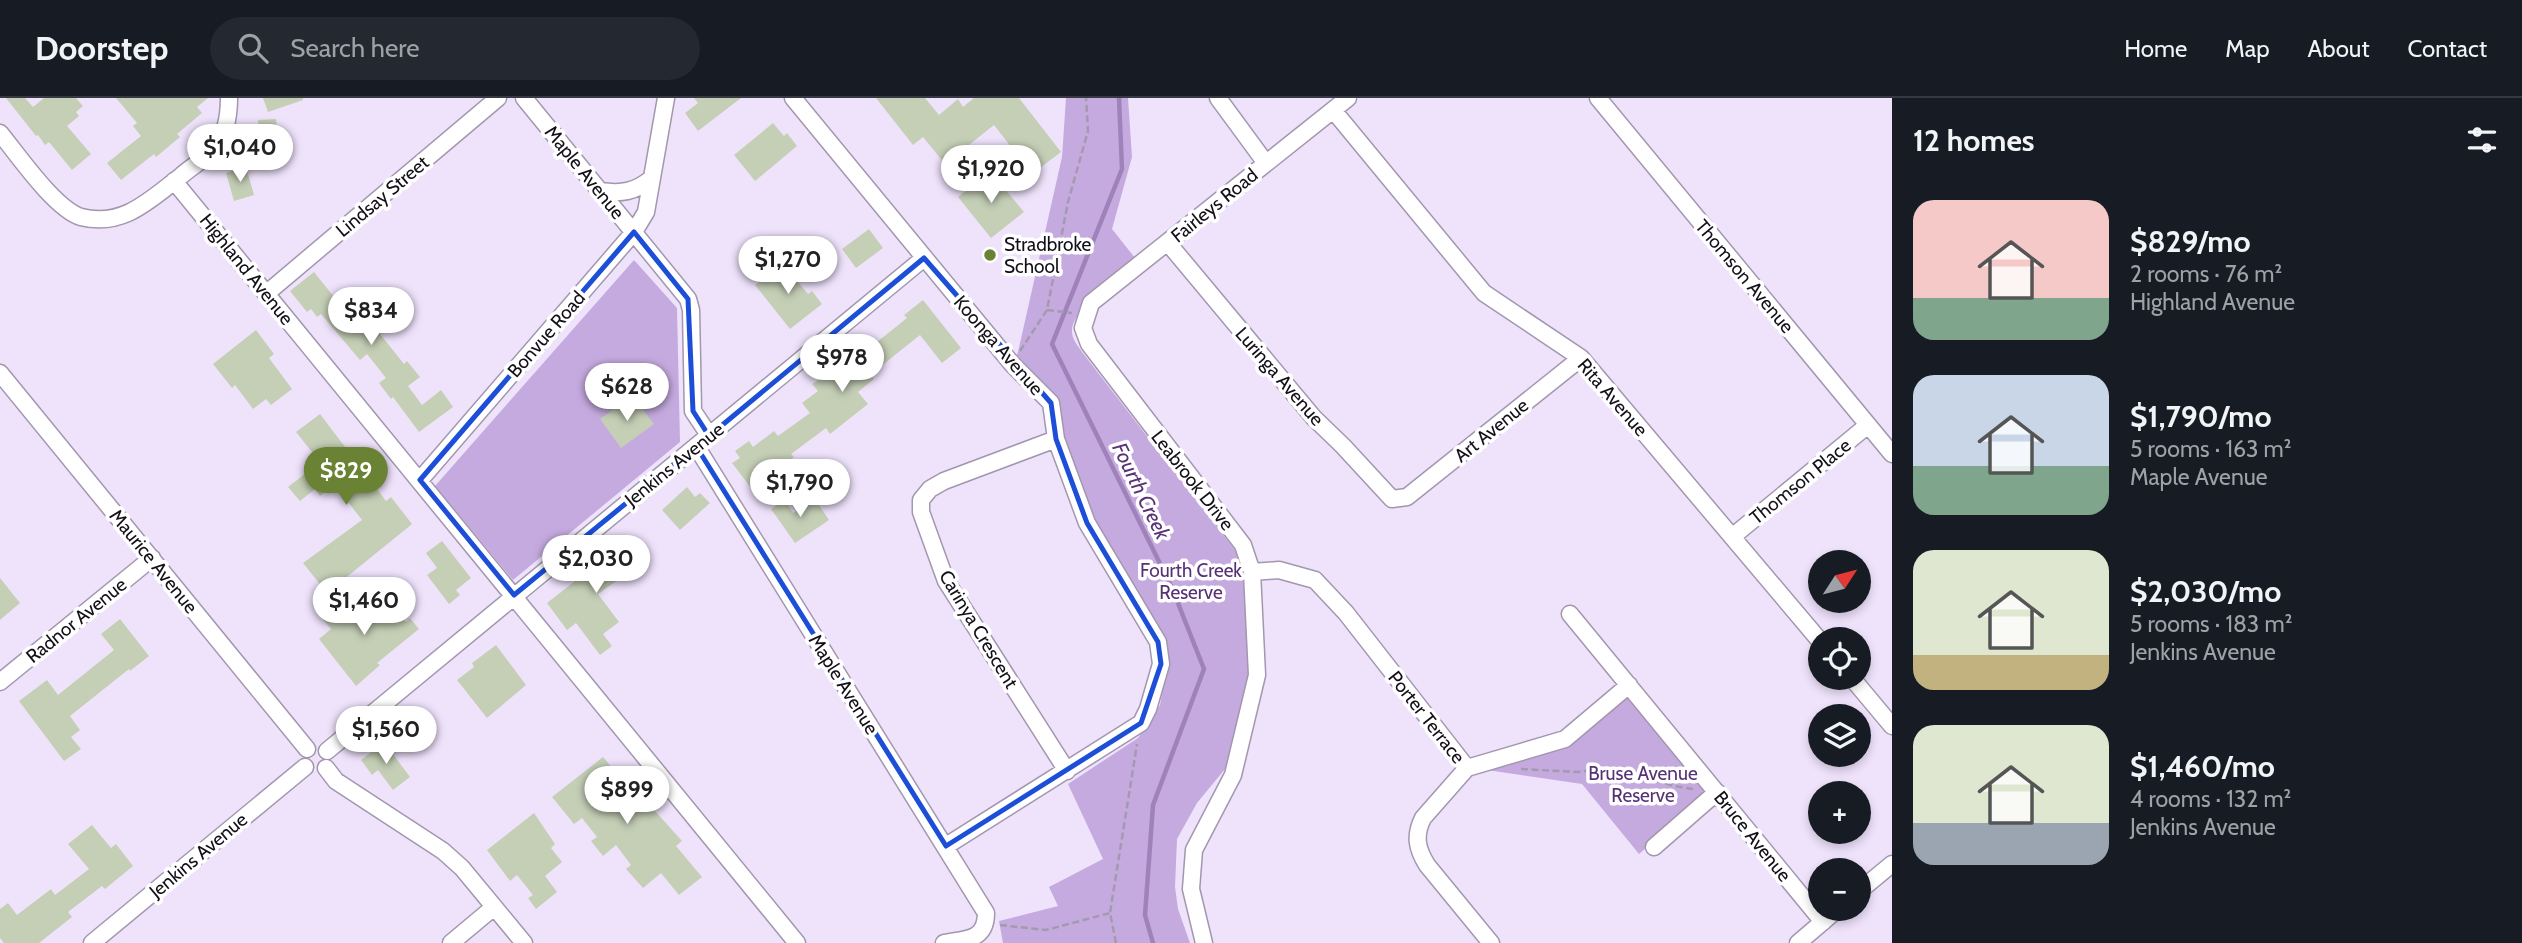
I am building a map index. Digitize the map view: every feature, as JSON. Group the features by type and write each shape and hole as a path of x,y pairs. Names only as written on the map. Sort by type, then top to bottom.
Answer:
{"street":[{"path":"0,133 53,198 66,209 80,216 100,219 120,217 139,209 214,148 224,130 229,98"},
{"name":"Lindsay Street","path":"267,293 498,98"},
{"name":"Maple Avenue","path":"524,98 688,299 691,310 693,411 709,435"},
{"name":"Bonvue Road","path":"421,480 634,232 646,212 666,98"},
{"name":"Koonga Avenue","path":"793,98 1012,364 1051,403 1056,439 1087,523 1158,642 1161,664 1149,709 1141,723"},
{"path":"1218,98 1265,162"},
{"name":"Fairleys Road","path":"1086,315 1091,303 1348,98"},
{"name":"Thomson Avenue","path":"1598,98 1892,454"},
{"name":"Rita Avenue","path":"1333,110 1485,293 1581,358 1808,627"},
{"path":"600,191 621,194 640,187 652,178"},
{"name":"Highland Avenue","path":"174,181 797,943"},
{"name":"Luringa Avenue","path":"1168,243 1314,418 1392,499 1399,500"},
{"name":"Jenkins Avenue","path":"327,751 923,258"},
{"name":"Leabrook Drive","path":"1086,315 1083,328 1088,344 1243,545 1252,572 1256,675 1233,775 1194,850 1191,889 1204,943"},
{"name":"Art Avenue","path":"1399,500 1407,497 1581,358"},
{"name":"Maurice Avenue","path":"0,373 307,749"},
{"name":"Thomson Place","path":"1732,537 1868,425"},
{"name":"Carinya Crescent","path":"1056,439 944,481 930,489 921,500 921,512 946,581 1067,771"},
{"name":"Maple Avenue","path":"696,446 946,846 986,913 986,924"},
{"name":"Radnor Avenue","path":"0,682 152,558"},
{"name":"Porter Terrace","path":"1252,572 1279,570 1315,580 1346,613 1468,768 1423,818 1417,840 1419,852 1427,865 1491,943"},
{"name":"Bruce Avenue","path":"1570,614 1823,922"},
{"path":"1468,768 1565,739 1629,685"},
{"path":"1862,690 1892,726"},
{"path":"946,846 1141,723"},
{"path":"320,746 327,751 329,756 326,768 313,772 305,767 302,761 307,749 320,746"},
{"name":"Jenkins Avenue","path":"92,943 305,767"},
{"path":"326,768 336,781 443,851 462,868 524,943"},
{"path":"1654,847 1717,792"},
{"path":"1871,881 1892,864"},
{"path":"451,943 494,907"},
{"path":"1798,943 1823,922"},
{"path":"944,943 974,937 986,924"}],"path":[{"path":"1012,364 1048,310 1068,202 1088,131 1086,98"},
{"path":"1048,310 1086,315"},
{"path":"1116,943 1110,913 1141,723"},
{"path":"1515,768 1577,772 1610,768 1674,786 1717,792"},
{"path":"986,924 1046,930 1110,913"}],"highlighted area":[{"path":"634,232 688,299 693,411 709,436 924,258 1051,403 1056,439 1087,523 1158,642 1161,664 1141,723 946,846 696,446 514,595 420,480"}],"green space":[{"name":"Fourth Creek Reserve","path":"1066,98 1128,98 1132,157 1112,229 1139,263 1088,303 1074,323 1073,337 1234,549 1240,558 1245,579 1252,675 1236,745 1225,769 1197,803 1177,839 1175,887 1178,909 1190,943 1003,943 999,921 1058,906 1049,887 1103,859 1068,784 1138,738 1160,705 1168,662 1087,523 1050,402 1012,364 1018,352 1062,157"},
{"path":"634,260 677,308 680,442 513,580 435,486"},
{"name":"Bruse Avenue Reserve","path":"1628,691 1711,791 1639,854 1582,784 1480,769 1568,743"}],"building":[{"path":"6,98 25,98 33,107 44,98 76,98 83,106 76,112 79,116 67,126 91,154 72,170 49,142 45,145 38,135 36,136"},
{"path":"116,98 208,98 197,107 202,113 177,134 180,137 121,180 107,163 141,136 133,126 137,123"},
{"path":"263,98 303,98 303,100 268,112"},
{"path":"694,98 741,98 698,131 685,113 698,103"},
{"path":"876,98 925,98 939,115 958,99 963,107 974,98 1019,98 1061,152 1032,174 994,125 945,164 923,137 913,145"},
{"path":"276,119 280,155 253,157 252,138 259,137 258,120"},
{"path":"773,123 784,136 787,133 797,146 755,181 734,155"},
{"path":"246,167 254,195 234,201 226,173"},
{"path":"990,171 1024,212 991,238 958,197"},
{"path":"869,229 883,248 856,268 842,249"},
{"path":"782,263 808,294 812,291 822,304 790,329 755,285"},
{"path":"314,272 338,302 353,290 361,301 364,299 387,329 380,334 404,364 407,361 420,377 408,386 422,405 441,390 453,407 419,432 379,383 386,378 367,354 360,360 321,314 317,317 311,309 307,312 290,291"},
{"path":"923,300 961,348 942,363 920,335 870,375 874,379 858,392 868,404 830,434 826,428 791,454 794,457 752,489 732,463 740,458 735,451 749,441 753,447 774,431 778,436 810,413 802,403 818,391 812,384 839,367 842,370 907,318 904,315"},
{"path":"256,330 274,354 269,358 292,389 271,405 266,399 253,409 235,385 232,388 213,364"},
{"path":"626,400 631,407 637,402 654,424 621,448 600,419"},
{"path":"320,414 386,501 391,497 412,524 327,593 303,563 362,520 334,484 320,496 315,489 300,501 288,487 320,462 296,432"},
{"path":"687,487 695,497 700,493 710,503 680,530 662,510"},
{"path":"815,499 829,520 795,543 771,509 785,500 793,513"},
{"path":"633,537 649,558 598,594 619,622 603,634 612,646 600,655 576,623 567,630 547,603 575,581 573,579 601,558 603,561"},
{"path":"442,541 471,578 456,590 460,595 449,604 427,575 437,568 426,553"},
{"path":"0,578 20,603 0,620"},
{"path":"387,599 406,622 410,618 419,629 377,663 380,665 356,686 319,639 331,629 316,611 328,601 345,622 369,601 375,609"},
{"path":"120,619 149,656 70,716 80,730 71,737 81,749 64,761 19,701 47,680 58,695 114,650 101,634"},
{"path":"496,645 526,685 487,718 457,680 474,667 472,663"},
{"path":"384,742 410,777 393,790 378,770 372,775 361,760"},
{"path":"603,757 627,786 630,783 682,841 676,846 702,877 679,895 661,873 643,888 626,869 631,865 616,845 603,856 591,841 597,837 582,818 574,824 552,797"},
{"path":"534,813 555,844 551,848 562,862 545,876 557,892 536,909 528,898 533,895 517,875 510,881 487,850"},
{"path":"92,825 111,848 116,844 133,866 105,889 102,886 68,912 72,917 39,943 4,943 0,938 0,909 8,903 17,915 51,889 55,895 89,869 68,844"}],"waterway":[{"name":"Fourth Creek","path":"1119,98 1122,169 1052,344 1172,588 1204,669 1153,805 1145,915 1153,943"}],"place":[{"name":"Stradbroke School","path":"990,255"}]}
